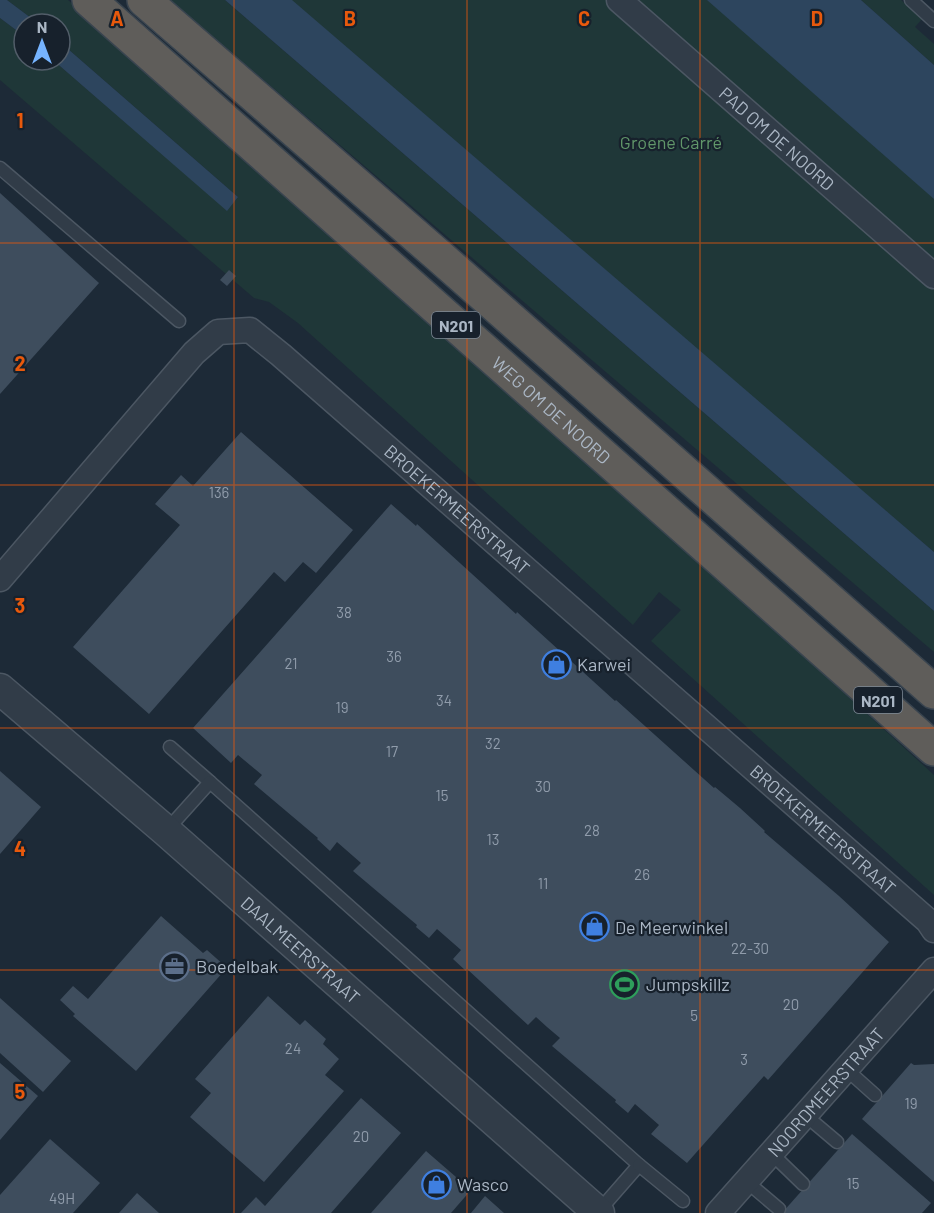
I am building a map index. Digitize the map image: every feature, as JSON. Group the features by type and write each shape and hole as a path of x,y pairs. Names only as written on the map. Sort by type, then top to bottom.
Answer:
{"highway":[{"name":"WEG OM DE NOORD","path":"89,0 934,749"},
{"name":"N201","path":"144,0 439,256 934,692"}],"street":[{"name":"PAD OM DE NOORD","path":"619,0 934,276"},
{"name":"BROEKERMEERSTRAAT","path":"0,579 194,353 218,332 250,330 911,906 928,921 934,930"},
{"name":"DAALMEERSTRAAT","path":"0,689 166,831 599,1212"},
{"name":"NOORDMEERSTRAAT","path":"718,1213 846,1069 930,982"}],"lane":[{"path":"911,0 934,21"},
{"path":"0,168 179,321"},
{"path":"170,747 639,1165 683,1201"},
{"path":"166,831 210,782"},
{"path":"846,1069 875,1095"},
{"path":"805,1115 837,1142"},
{"path":"771,1154 803,1184"},
{"path":"599,1212 639,1165"},
{"path":"746,1181 779,1209"}],"green space":[{"path":"7,0 68,0 570,443 934,775 934,895 651,641 681,610 659,592 633,625 298,323 269,302 254,298 0,80 0,18 12,27 12,72 67,72 227,210 238,197 72,52 72,12 23,12"},
{"path":"170,0 225,0 934,611 934,652"},
{"name":"Groene Carré","path":"283,0 725,0 934,185 934,552"},
{"path":"861,0 901,0 922,19 915,27 934,44 934,65"}],"water":[{"path":"0,0 7,0 23,12 12,12 12,27 0,18"},
{"path":"225,0 292,0 934,552 934,611"},
{"path":"707,0 861,0 934,65 934,199"},
{"path":"72,52 238,197 227,211 67,72 72,72"}],"building":[{"path":"0,193 99,283 0,394"},
{"path":"229,270 236,276 227,286 220,280"},
{"path":"241,432 353,530 316,573 303,562 285,582 274,572 149,714 73,647 180,525 155,504 181,475 193,486"},
{"path":"391,504 416,526 417,524 714,788 740,808 889,942 768,1080 764,1076 687,1163 651,1134 659,1125 635,1104 628,1113 615,1102 616,1100 552,1046 560,1038 536,1017 528,1025 453,959 461,950 437,929 429,938 416,927 417,925 353,871 361,863 337,842 330,851 318,838 254,784 262,775 238,755 231,763 193,728"},
{"path":"0,771 41,807 0,854"},
{"path":"161,916 203,953 207,950 225,966 222,969 224,971 136,1071 73,1016 75,1014 60,1000 73,986 88,999"},
{"path":"268,996 300,1025 305,1020 326,1039 323,1044 339,1059 325,1075 344,1091 264,1182 190,1117 211,1093 195,1079"},
{"path":"0,998 71,1061 43,1092 0,1053"},
{"path":"0,1063 38,1096 0,1140"},
{"path":"911,1063 914,1065 934,1064 934,1182 862,1119"},
{"path":"361,1098 401,1133 331,1213 241,1213 256,1197 265,1206"},
{"path":"852,1134 931,1203 922,1213 782,1213"},
{"path":"50,1139 100,1183 73,1213 0,1213 0,1195"},
{"path":"426,1151 471,1190 451,1213 371,1213"},
{"path":"137,1193 159,1213 119,1213"},
{"path":"485,1196 504,1213 471,1213"}],"place":[{"name":"Karwei","path":"556,664"},
{"name":"De Meerwinkel","path":"594,927"},
{"name":"Boedelbak","path":"175,966"},
{"name":"Jumpskillz","path":"625,984"},
{"name":"Wasco","path":"436,1184"}]}
